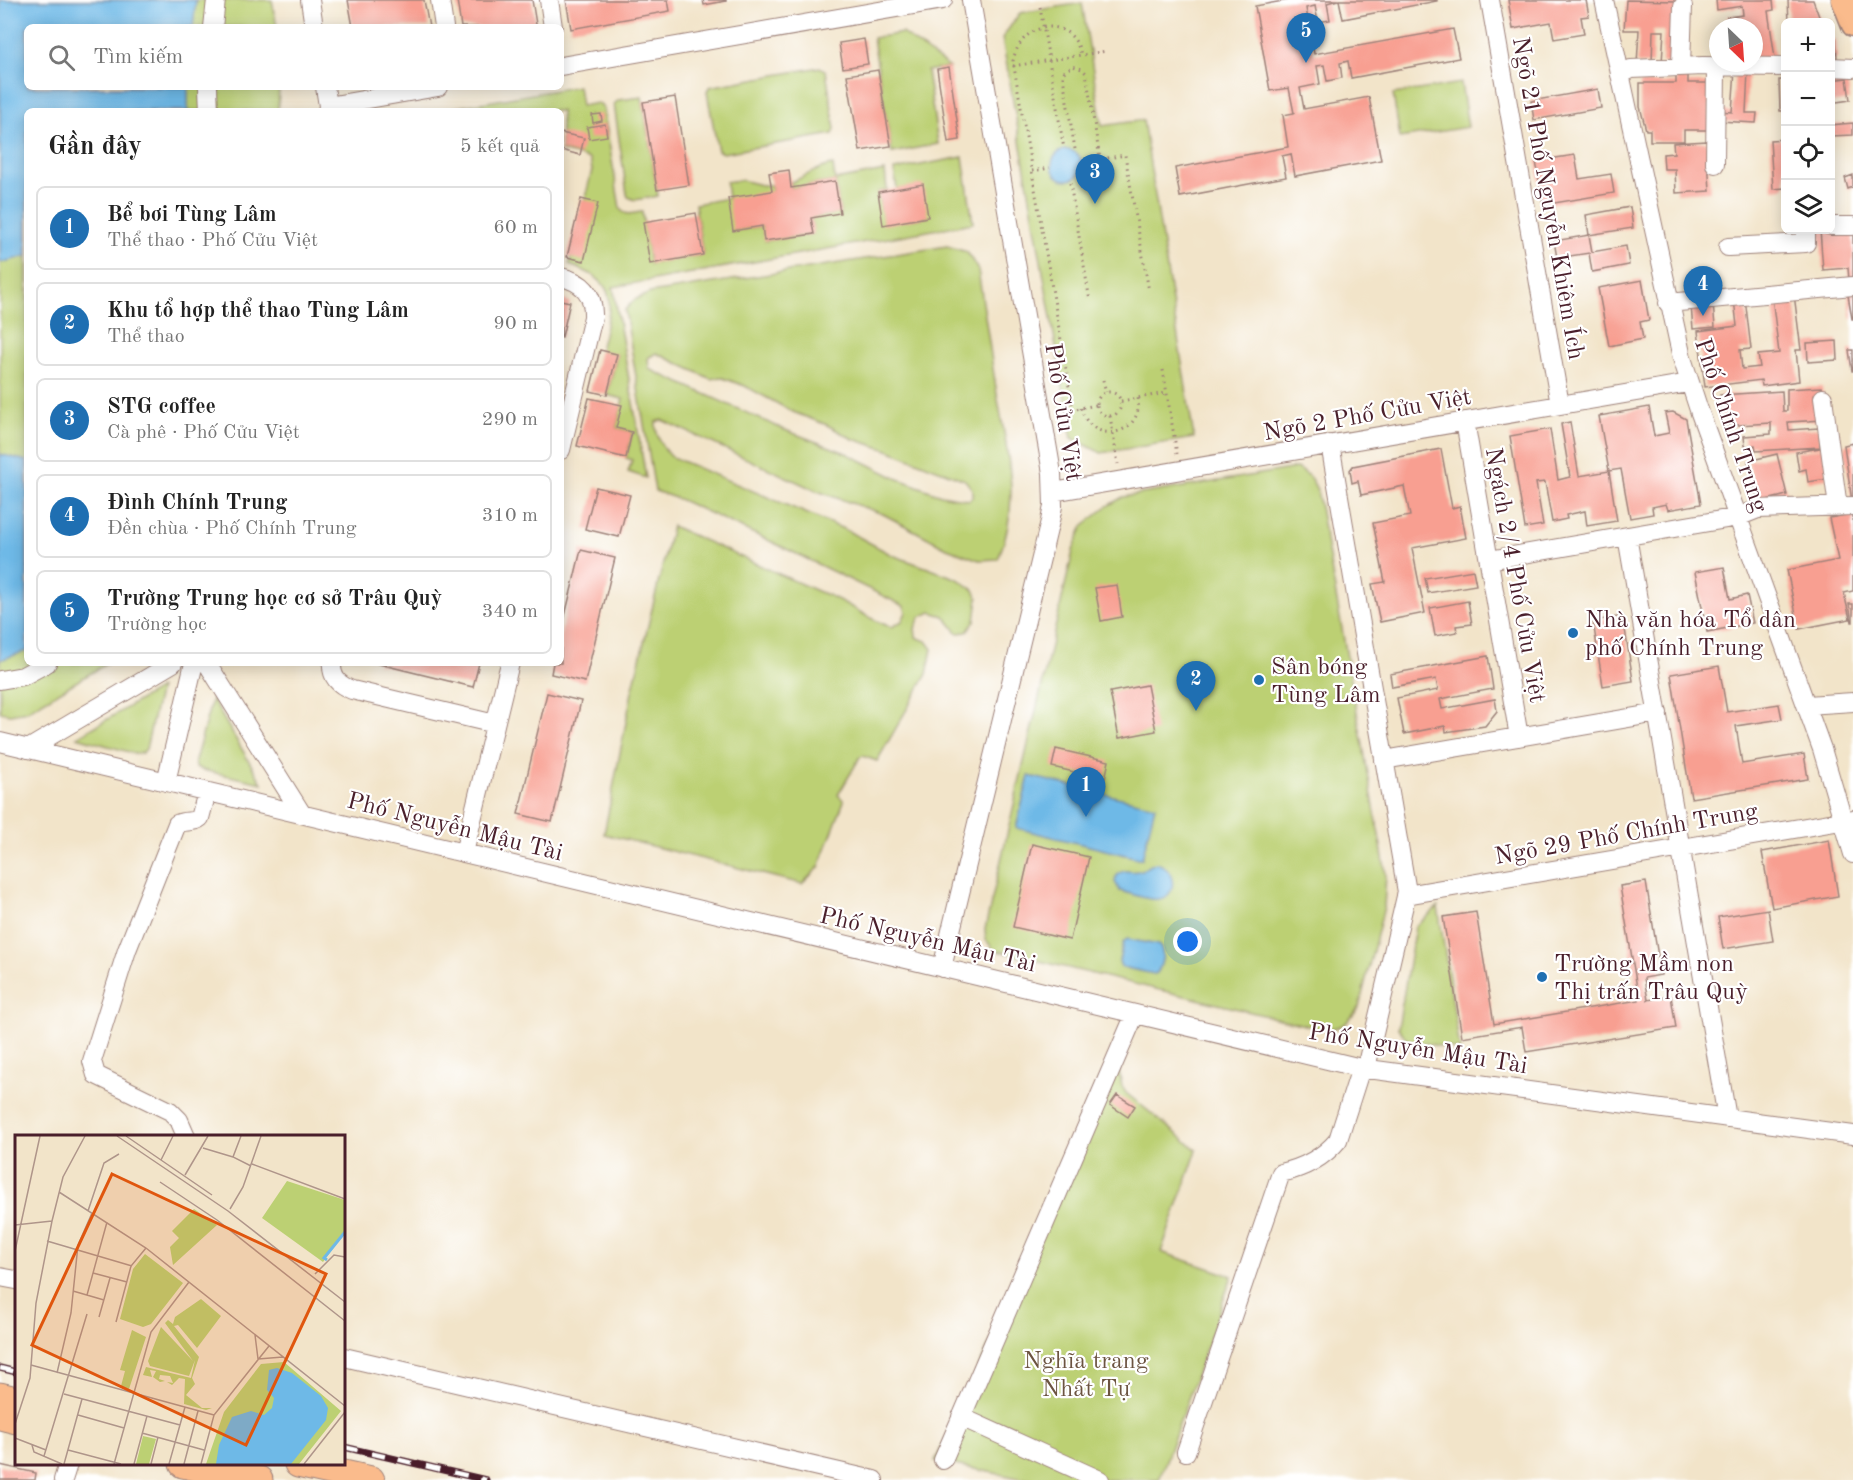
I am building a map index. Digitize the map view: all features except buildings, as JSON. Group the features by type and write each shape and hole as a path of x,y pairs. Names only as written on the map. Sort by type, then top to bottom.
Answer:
{"highway":[{"path":"0,1396 15,1400"},
{"path":"0,1416 15,1420"},
{"path":"188,1465 259,1480"},
{"path":"303,1465 371,1480"}],"main road":[{"path":"1843,0 1853,25"}],"street":[{"path":"213,24 216,0"},
{"path":"310,0 314,24"},
{"path":"440,0 444,24"},
{"path":"549,0 553,24"},
{"path":"564,65 943,0"},
{"name":"Phố Cửu Việt","path":"942,968 1050,521 1053,492 1048,450 971,0"},
{"name":"Ngõ 21 Phố Nguyễn Khiêm Ích","path":"1490,0 1560,405"},
{"name":"Phố Chính Trung","path":"1604,0 1668,303 1689,382 1849,819 1853,854"},
{"path":"1681,66 1683,6"},
{"path":"1620,75 1631,69 1709,66"},
{"path":"1763,67 1781,67"},
{"path":"1835,68 1853,68"},
{"path":"1715,164 1716,72"},
{"path":"208,90 209,108"},
{"path":"325,90 327,108 422,90"},
{"path":"1835,226 1853,226"},
{"path":"1728,247 1806,243 1806,234"},
{"path":"564,278 579,283 587,291 593,307 593,317 564,438"},
{"path":"1668,303 1853,286"},
{"name":"Ngõ 2 Phố Cửu Việt","path":"1053,492 1689,382"},
{"path":"1489,560 1738,518 1758,509 1845,506 1823,398"},
{"name":"Ngách 2/4 Phố Cửu Việt","path":"1465,421 1519,736"},
{"path":"1186,1452 1281,1173 1292,1171 1319,1158 1338,1140 1363,1068 1406,896 1330,444"},
{"path":"1627,537 1727,1118"},
{"path":"0,680 23,676 41,666"},
{"path":"28,748 168,666"},
{"path":"166,782 193,666"},
{"path":"209,666 302,814"},
{"path":"332,666 333,675 337,682 352,690 495,724"},
{"path":"464,853 509,666"},
{"path":"1806,705 1853,702"},
{"path":"1384,760 1658,713"},
{"name":"Phố Nguyễn Mậu Tài","path":"0,742 1363,1068 1853,1136"},
{"path":"185,1135 179,1120 170,1111 96,1075 92,1061 127,950 177,824 184,821 192,822 200,818 207,792"},
{"name":"Ngõ 29 Phố Chính Trung","path":"1406,896 1849,819"},
{"path":"944,1460 1135,1014"},
{"path":"0,1277 15,1280"},
{"path":"345,1357 874,1480"},
{"path":"962,1418 1100,1480"},
{"path":"63,1480 68,1465"}],"path":[{"path":"1040,7 1064,149"},
{"path":"1073,410 1014,66 1015,50 1021,40 1030,32 1044,28 1052,27 1064,31 1073,38 1081,55"},
{"path":"1014,66 1107,51"},
{"path":"1075,149 1063,77 1064,72 1073,66 1086,73 1100,159"},
{"path":"1084,162 1125,155 1149,291"},
{"path":"1032,171 1050,168"},
{"path":"1070,183 1090,301"},
{"path":"1163,370 1180,470"},
{"path":"1103,380 1106,392"},
{"path":"1106,392 1117,395 1121,401 1120,410 1110,416 1102,415 1096,405 1100,396 1106,392"},
{"path":"1121,401 1167,393"},
{"path":"1081,408 1084,419 1090,426 1098,431 1113,433 1126,428 1133,421 1137,412 1138,398"},
{"path":"1065,411 1096,405"},
{"path":"1110,416 1121,481"}],"green space":[{"path":"0,0 272,0 276,24 24,24 24,90 279,90 278,108 24,108 24,666 103,666 27,711 10,714 0,712"},
{"path":"1082,3 1102,126 1143,120 1194,438 1101,453 1072,438 1002,38 1020,13"},
{"path":"902,33 949,67 927,71 938,144 892,153 873,38"},
{"path":"820,67 826,71 835,129 833,134 723,153 718,151 707,92 709,87"},
{"path":"1461,83 1468,127 1400,138 1393,94"},
{"path":"578,86 581,106 598,103 603,107 620,208 624,213 642,212 650,264 703,255 695,204 728,198 726,182 741,180 771,185 772,191 733,231 762,226 765,241 813,234 811,218 840,213 835,181 791,188 791,182 833,165 835,180 885,171 887,190 878,192 884,224 928,217 897,189 894,170 963,157 973,223 613,287 646,478 628,472 632,460 626,458 632,432 616,428 623,399 607,395 617,355 600,350 607,320 609,297 598,279 569,265 592,170 590,159 564,152 564,108 453,108"},
{"path":"642,97 658,196 635,200 627,194 614,104 619,100"},
{"path":"947,246 967,252 978,270 1010,474 1010,515 1006,537 998,559 979,560 947,548 883,514 817,491 662,420 656,422 660,441 672,457 846,530 892,555 958,579 974,590 978,598 975,621 967,632 958,633 944,616 931,612 920,617 915,628 916,637 926,641 932,649 927,674 877,761 860,757 838,795 844,801 819,867 802,884 604,834 632,692 672,526 838,599 882,624 892,627 902,621 906,612 904,606 772,542 681,500 655,491 625,310 634,300 650,293","holes":["656,353 711,379 720,377 745,386 793,412 827,425 853,439 965,480 972,489 972,497 969,500 941,495 896,478 846,453 785,430 649,369 648,358"]},
{"path":"1296,468 1309,477 1317,490 1386,874 1384,907 1359,1007 1343,1025 1321,1029 994,950 986,940 985,929 1074,547 1083,526 1107,506 1123,497"},
{"path":"160,688 146,749 142,753 136,754 77,737"},
{"path":"212,699 262,783 196,767 195,761"},
{"path":"1438,907 1460,1050 1408,1040 1398,1028 1415,927"},
{"name":"Nghĩa trang Nhất Tự","path":"1118,1067 1126,1093 1197,1150 1161,1252 1232,1276 1159,1480 1028,1480 935,1461"}],"water":[{"path":"0,0 196,0 193,24 24,24 24,90 188,90 188,108 24,108 24,257 0,263"},
{"path":"1067,150 1078,154 1082,165 1078,176 1067,180 1056,176 1052,165 1056,154"},
{"path":"0,454 24,460 24,652 0,660"},
{"path":"1029,776 1155,806 1142,859 1016,828"},
{"path":"1156,863 1167,870 1171,876 1172,888 1165,897 1149,899 1120,891 1115,882 1119,874 1123,871 1140,870"},
{"path":"1127,939 1158,945 1162,951 1162,958 1157,973 1121,967 1119,961 1123,943"}],"railway":[{"path":"0,1368 15,1372"},
{"path":"345,1447 486,1480"}],"place":[{"name":"Trường Trung học cơ sở Trâu Quỳ","path":"1306,63"},
{"name":"STG coffee","path":"1095,204"},
{"name":"Đình Chính Trung","path":"1703,316"},
{"name":"Nhà văn hóa Tổ dân phố Chính Trung","path":"1573,633"},
{"name":"Sân bóng Tùng Lâm","path":"1259,680"},
{"name":"Khu tổ hợp thể thao Tùng Lâm","path":"1196,711"},
{"name":"Bể bơi Tùng Lâm","path":"1086,817"},
{"name":"Trường Mầm non Thị trấn Trâu Quỳ","path":"1542,977"}]}
